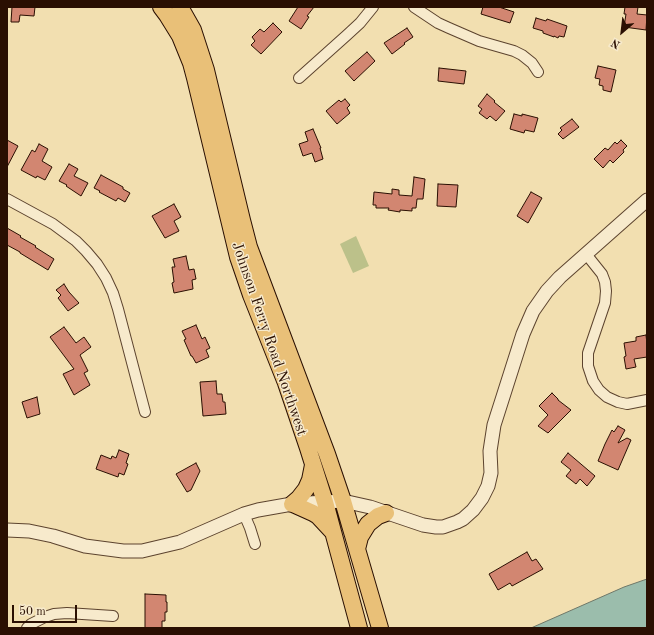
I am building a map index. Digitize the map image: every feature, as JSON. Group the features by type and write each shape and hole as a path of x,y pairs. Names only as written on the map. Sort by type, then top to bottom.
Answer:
{"main road":[{"name":"Johnson Ferry Road Northwest","path":"161,7 180,36 191,62 238,257 286,383 313,464 325,502 359,628"},
{"name":"Johnson Ferry Road Northwest","path":"180,7 193,30 206,70 249,247 327,454 343,502 380,628"},
{"path":"313,464 310,480 306,489 293,504 315,514 333,532"},
{"path":"357,549 360,537 368,524 378,516 386,513"}],"street":[{"path":"299,78 360,23 373,7"},
{"path":"414,7 449,28 479,41 514,51 522,55 532,63 538,72"},
{"path":"7,199 53,224 76,241 97,264 113,293 145,412"},
{"path":"7,530 53,536 85,546 123,551 142,551 180,542 244,514 293,504 343,502 370,507 423,525 436,527 443,527 463,519 473,510 486,492 491,473 490,451 494,425 523,334 533,312 547,291 560,277 647,200"},
{"path":"586,254 602,274 606,291 605,303 588,353 588,366 593,381 599,390 607,397 618,402 627,404 647,400"},
{"path":"244,514 250,528 254,544"},
{"path":"26,628 31,624 54,614 67,613 113,616"}],"green space":[{"path":"356,236 369,266 353,273 340,244"}],"shaded area":[{"path":"647,579 647,628 531,628 624,587"}],"building":[{"path":"12,7 35,7 34,16 20,15 19,22 11,22"},
{"path":"298,7 314,7 307,16 309,17 301,29 289,21"},
{"path":"483,7 499,7 514,12 510,23 481,14"},
{"path":"625,7 638,7 637,14 647,15 646,30 624,27 626,14 624,14"},
{"path":"536,18 546,21 547,19 567,26 564,37 554,37 533,28"},
{"path":"273,23 282,32 261,54 251,45 255,41 252,37 260,29 264,32"},
{"path":"407,28 413,37 392,54 384,43"},
{"path":"367,52 375,61 354,81 345,71"},
{"path":"598,66 616,70 611,92 603,90 603,86 599,85 600,79 595,78"},
{"path":"439,68 466,71 464,84 438,81"},
{"path":"487,94 505,111 496,121 490,116 487,119 479,113 482,109 478,106"},
{"path":"345,99 350,105 347,108 350,113 337,124 326,111 339,100 341,102"},
{"path":"514,114 522,116 522,114 538,118 534,132 525,130 524,133 510,129"},
{"path":"572,119 579,127 563,139 558,134 562,130 560,128"},
{"path":"313,129 321,148 323,159 315,162 312,153 303,156 299,144 308,141 305,132"},
{"path":"7,140 18,146 7,167"},
{"path":"621,140 627,146 623,150 624,152 613,163 610,160 603,168 594,159 605,148 608,150 615,142 617,144"},
{"path":"39,144 48,149 42,161 52,167 45,180 37,176 36,178 21,170 32,150 35,152"},
{"path":"69,164 78,169 74,176 88,183 81,196 66,186 67,185 59,181"},
{"path":"101,175 123,187 123,189 130,193 125,202 118,198 116,201 94,188"},
{"path":"414,177 425,179 423,199 417,199 416,208 412,208 412,211 400,210 400,212 388,210 389,208 376,208 376,205 373,205 374,192 392,194 392,189 399,190 399,195 412,196"},
{"path":"438,184 458,185 456,207 437,206"},
{"path":"531,192 542,198 528,223 517,216"},
{"path":"174,204 181,217 174,221 179,231 165,238 152,216"},
{"path":"7,228 54,259 48,270 7,245"},
{"path":"186,256 189,270 194,269 196,279 192,280 193,289 174,293 172,283 174,282 172,267 175,267 173,259"},
{"path":"64,284 79,303 68,311 58,298 61,295 56,290"},
{"path":"196,325 202,339 205,337 210,348 206,350 209,357 196,363 184,340 186,339 182,331"},
{"path":"64,327 76,343 84,337 91,347 80,355 88,371 84,373 90,385 74,395 63,374 74,369 50,337"},
{"path":"646,335 647,357 634,359 636,367 626,369 624,343 636,341 636,337"},
{"path":"216,381 217,394 222,394 223,402 225,402 226,414 203,416 200,382"},
{"path":"552,393 558,400 571,410 548,433 538,426 548,415 539,406"},
{"path":"37,397 40,414 27,418 22,402"},
{"path":"618,426 625,430 618,443 627,438 631,440 618,470 598,461 612,430 614,432"},
{"path":"119,450 129,454 126,463 128,464 124,475 119,473 118,477 96,469 101,455 111,459 112,456 116,458"},
{"path":"568,453 595,476 587,486 580,479 576,484 566,476 571,470 561,462"},
{"path":"196,463 200,471 191,490 187,492 176,474"},
{"path":"527,552 532,561 536,559 543,569 512,586 510,583 498,590 489,574"},
{"path":"145,594 166,595 167,612 165,612 165,621 162,621 162,628 145,628"}]}
